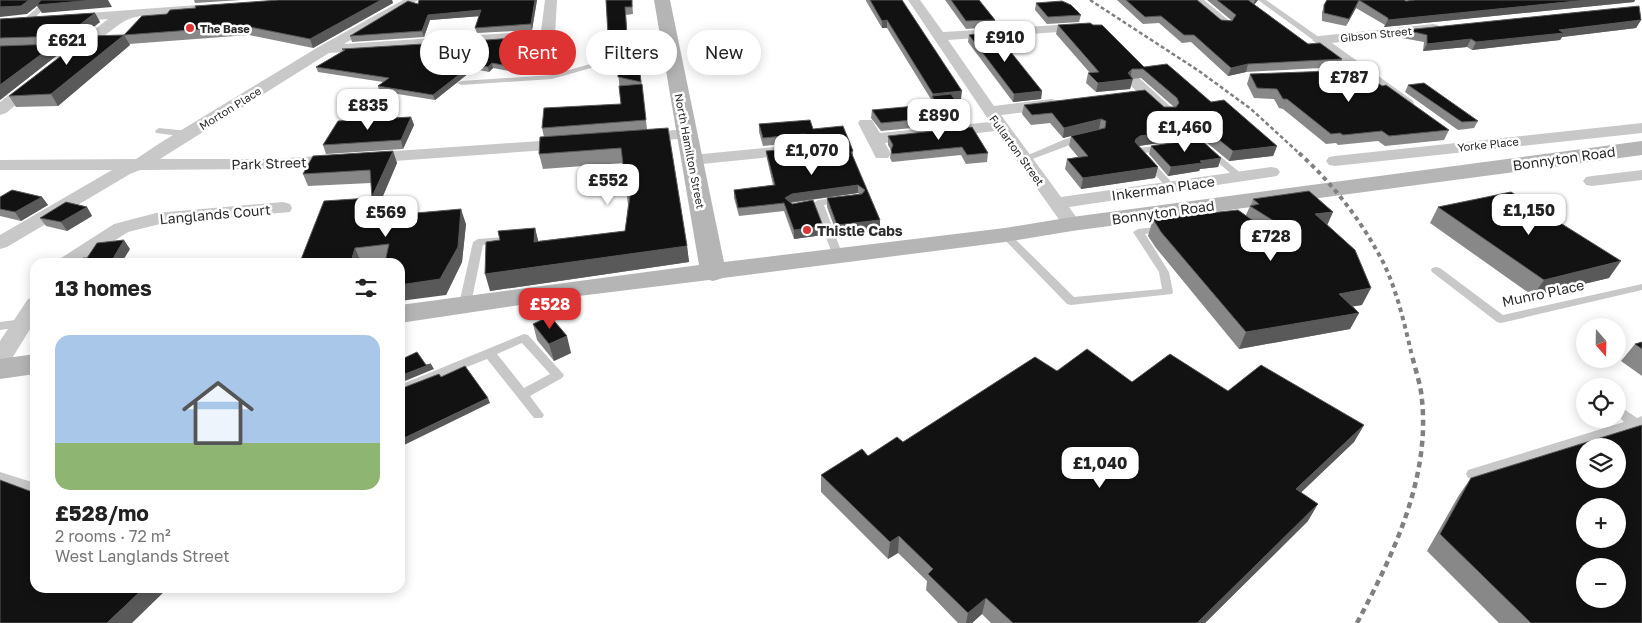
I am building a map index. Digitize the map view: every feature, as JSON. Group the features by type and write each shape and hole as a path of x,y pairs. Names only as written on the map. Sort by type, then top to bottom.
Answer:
{"street":[{"path":"61,61 115,20 167,0"},
{"name":"Morton Place","path":"0,243 147,161 325,49 412,0"},
{"path":"325,49 548,34 550,0"},
{"name":"North Hamilton Street","path":"662,0 668,30"},
{"name":"Fullarton Street","path":"914,0 990,111 1072,224"},
{"path":"1196,0 1224,23"},
{"path":"120,2 136,5 130,14"},
{"path":"22,21 209,8"},
{"path":"939,36 1088,26"},
{"name":"Gibson Street","path":"1319,40 1446,27"},
{"path":"1319,40 1418,112"},
{"path":"1344,73 1364,72"},
{"path":"0,110 46,74"},
{"name":"North Hamilton Street","path":"676,75 713,273"},
{"path":"1133,80 1167,112"},
{"path":"1127,95 1147,93"},
{"path":"990,111 1068,102"},
{"path":"866,123 878,146 1001,126"},
{"name":"Yorke Place","path":"1335,161 1642,128"},
{"path":"629,139 687,134"},
{"path":"1450,135 1465,146"},
{"name":"Park Street","path":"3,167 269,164 580,143"},
{"name":"Bonnyton Road","path":"405,313 579,288 713,273 1006,235 1072,224 1642,148"},
{"path":"692,160 804,149"},
{"name":"Inkerman Place","path":"1055,203 1271,172"},
{"path":"1592,181 1642,175"},
{"name":"Langlands Court","path":"74,258 121,228 162,217 282,208"},
{"path":"0,358 30,312"},
{"path":"0,369 30,365"}],"lane":[{"path":"1261,0 1319,40"},
{"path":"22,21 46,3"},
{"path":"38,50 76,49"},
{"path":"461,83 552,77 586,67"},
{"path":"159,131 188,134"},
{"path":"1024,159 1066,142 1091,136"},
{"path":"1200,142 1240,177"},
{"path":"1172,187 1138,152 1173,146"},
{"path":"838,256 814,204 850,199"},
{"path":"1006,235 1071,300 1168,292 1164,272 1138,232 1177,228"},
{"path":"465,304 478,242 516,239"},
{"name":"Munro Place","path":"1436,270 1501,319 1642,287"},
{"path":"0,326 23,323"},
{"path":"405,388 524,338 558,376 522,395"},
{"path":"489,353 538,415"},
{"path":"1626,415 1638,422"},
{"path":"1473,474 1638,422"},
{"path":"0,476 30,487"}],"building":[{"path":"0,0 29,0 21,6 0,7"},
{"path":"41,0 93,0 37,5"},
{"path":"279,0 381,0 310,39 245,26 124,35 142,16 167,14 170,10 196,8 195,6"},
{"path":"419,0 535,0 531,24 475,28 481,10 428,15 422,30 420,31 350,36 408,1 418,4"},
{"path":"606,0 632,0 632,7 625,7 627,30 608,30"},
{"path":"870,0 902,0 962,91 933,94 887,20 882,21"},
{"path":"951,0 979,0 995,20 966,21"},
{"path":"1126,0 1197,0 1221,20 1232,21 1236,15 1217,0 1248,0 1308,44 1320,43 1342,59 1248,64 1231,68 1194,35 1184,35 1161,16 1145,17"},
{"path":"1327,0 1359,0 1349,19 1324,13 1324,5"},
{"path":"1359,0 1587,0 1388,20 1388,18"},
{"path":"1062,1 1071,5 1081,15 1048,17 1036,3"},
{"path":"1639,6 1641,20 1559,30 1564,33 1476,42 1471,39 1427,44 1427,35 1405,30"},
{"path":"95,13 65,36 0,38 0,19"},
{"path":"1090,23 1102,25 1144,67 1167,64 1211,102 1224,100 1277,146 1233,151 1203,127 1140,136 1135,142 1158,167 1083,178 1067,159 1088,156 1071,136 1105,128 1106,121 1101,119 1064,128 1052,113 1032,115 1024,105 1145,90 1164,107 1176,107 1179,103 1177,98 1143,69 1132,69 1128,73 1133,79 1098,83 1088,73 1099,72 1058,25"},
{"path":"994,31 1042,91 1014,94 969,35"},
{"path":"124,35 51,94 9,96 87,36"},
{"path":"499,39 499,64 492,63 489,66 489,40"},
{"path":"55,44 0,85 0,46"},
{"path":"420,44 420,75 459,75 433,95 378,86 389,78 316,67 345,50 342,49"},
{"path":"1360,70 1382,86 1386,85 1449,130 1389,136 1382,131 1343,135 1340,133 1331,134 1287,99 1283,99 1277,89 1257,88 1250,74"},
{"path":"618,75 640,75 641,82 618,77"},
{"path":"1424,83 1478,121 1462,122 1408,85"},
{"path":"642,84 646,120 542,128 544,108 621,104 619,86"},
{"path":"951,94 965,115 881,123 872,110 937,104 932,96"},
{"path":"411,117 401,140 323,145 338,121"},
{"path":"810,120 813,129 843,126 853,151 851,152 880,220 837,225 827,198 862,194 865,190 858,185 792,194 785,198 792,204 813,200 823,226 794,230 784,203 738,208 734,190 775,185 766,151 810,147 814,142 812,136 804,134 763,138 759,124"},
{"path":"972,127 988,153 967,155 962,147 892,154 893,145 888,136"},
{"path":"668,128 687,246 485,274 486,242 500,240 498,231 535,228 534,242 625,231 631,189 626,189 621,148 539,154 540,137"},
{"path":"1200,139 1221,158 1200,161 1202,163 1171,167 1151,146"},
{"path":"393,151 372,197 370,170 303,174 313,156"},
{"path":"12,190 42,197 15,212 0,209 0,197"},
{"path":"1309,191 1333,212 1315,214 1355,250 1371,288 1339,294 1359,313 1246,332 1161,232 1153,219 1238,210 1266,230 1276,231 1278,228 1277,223 1250,206 1259,204 1253,199"},
{"path":"1511,192 1621,261 1544,280 1438,207"},
{"path":"370,198 360,218 461,209 458,247 440,279 405,284 405,258 386,258 389,244 355,248 352,258 302,258 324,201"},
{"path":"66,202 87,207 61,222 40,218"},
{"path":"124,240 113,258 87,258 97,243"},
{"path":"550,316 567,336 549,344 533,324"},
{"path":"1642,342 1642,349 1635,344"},
{"path":"1087,349 1132,382 1170,354 1228,391 1261,365 1364,425 1296,489 1318,504 1197,623 1013,623 986,598 968,613 928,574 933,569 899,536 890,542 821,475 862,449 868,456 897,437 903,442 1035,357 1057,371"},
{"path":"417,352 426,365 431,364 405,374 405,358"},
{"path":"465,366 488,398 405,438 405,387 439,374 441,377"},
{"path":"1642,425 1642,623 1531,623 1440,534 1471,478 1576,445 1576,488 1626,488 1626,438 1600,438"},
{"path":"0,480 30,491 30,593 139,593 107,623 0,623"}],"railway":[{"path":"1090,0 1199,71 1251,109 1300,154"},
{"path":"1300,154 1342,199 1361,224 1377,251 1394,288 1412,356"},
{"path":"1357,623 1383,571 1406,516 1420,459 1423,429 1421,394 1412,355"}],"place":[{"name":"The Base","path":"190,28"},
{"name":"Thistle Cabs","path":"807,230"}]}
